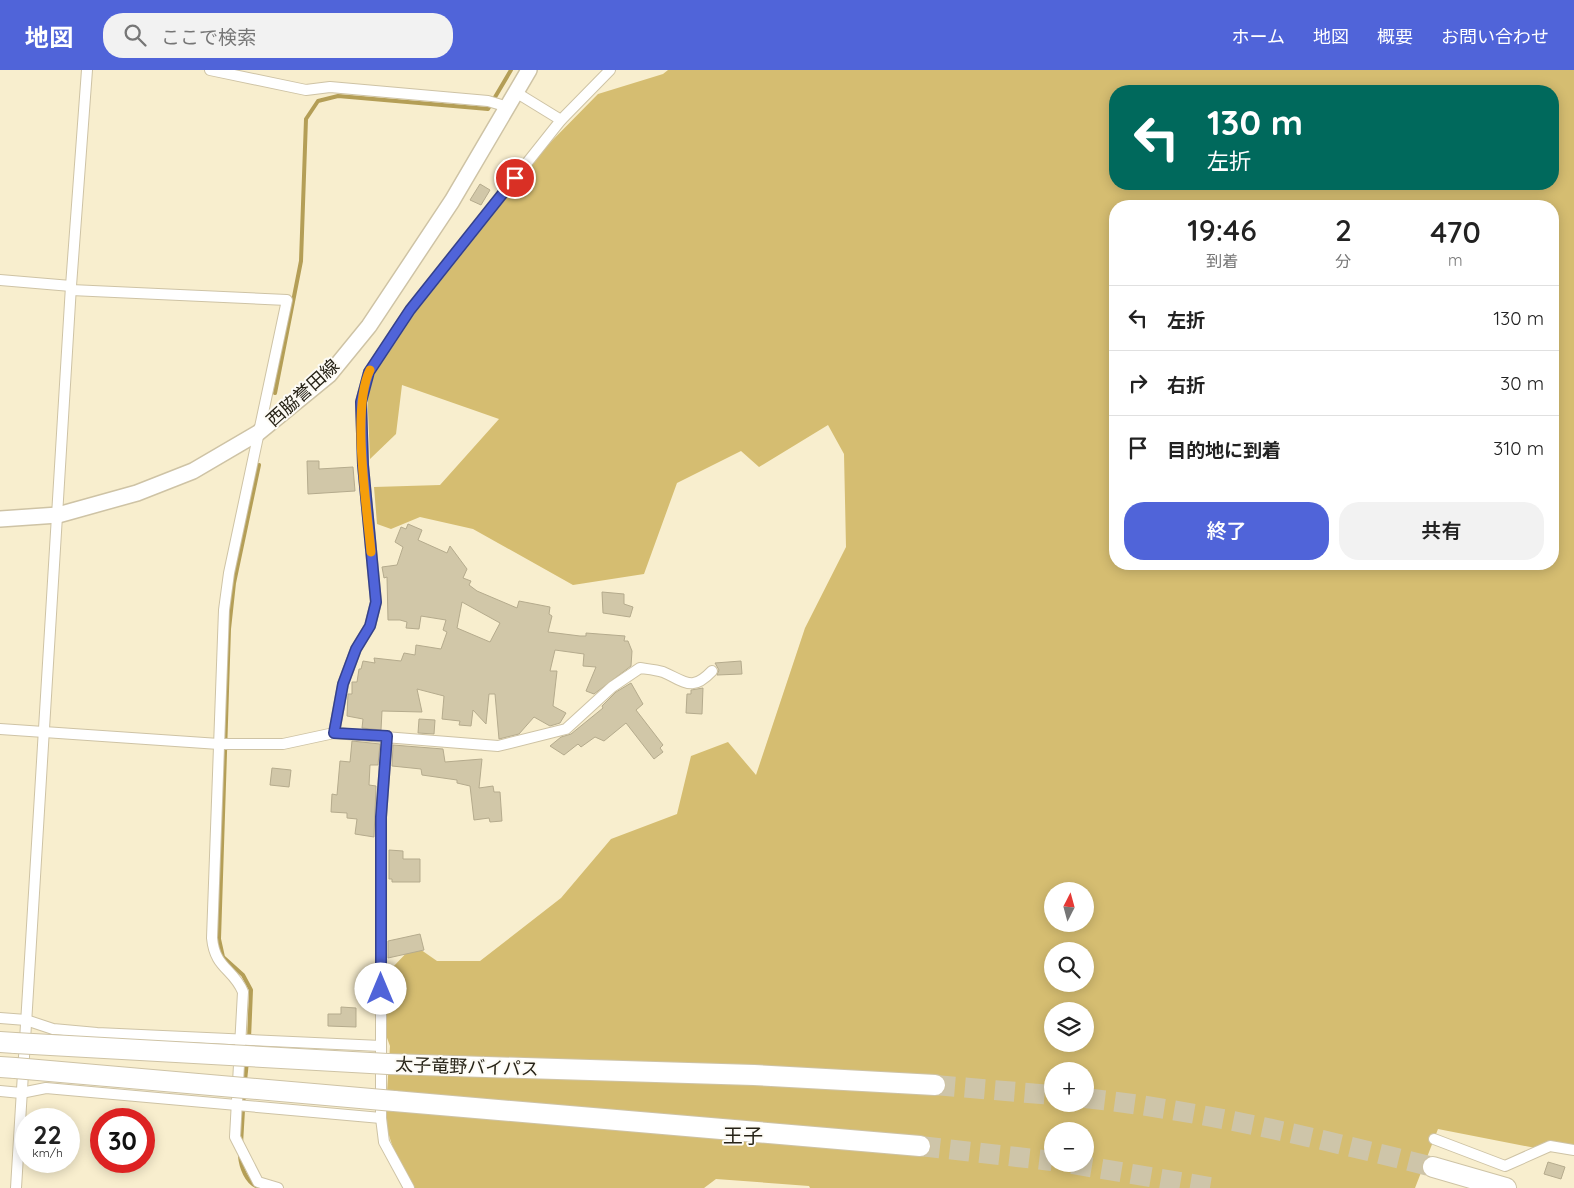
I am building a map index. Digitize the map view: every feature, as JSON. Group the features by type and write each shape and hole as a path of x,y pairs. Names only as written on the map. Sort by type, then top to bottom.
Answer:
{"highway":[{"name":"太子竜野バイパス","path":"7,1043 385,1055 935,1085"},
{"name":"太子竜野バイパス","path":"7,1068 920,1146"},
{"path":"1433,1167 1506,1188"}],"main road":[{"name":"西脇誉田線","path":"0,519 58,514 137,492 193,470 258,433 329,375 369,326 452,202 529,70"}],"street":[{"path":"16,1188 71,286 87,70"},
{"path":"210,70 306,90 330,87 488,101 508,107"},
{"path":"334,733 343,684 356,649 370,626 376,602 363,465 361,402 369,372 410,310 562,120 610,70"},
{"path":"517,93 562,120"},
{"path":"0,280 71,286"},
{"path":"71,286 71,290 287,300 229,573 225,601 219,744 214,952 222,966 238,981 243,992 235,1137 258,1182 278,1188"},
{"path":"0,728 43,733 219,744 283,744 334,733 498,746 566,729 612,687 640,668 663,672 682,683 702,682 712,671"},
{"path":"387,736 381,817 385,1055 381,1118 384,1142 409,1188"},
{"path":"0,1018 26,1020 53,1029 241,1041 385,1055"},
{"path":"0,1091 21,1093 46,1088 381,1118"},
{"path":"1434,1139 1505,1166 1550,1146 1574,1150"}],"shaded area":[{"path":"668,70 1574,70 1574,1152 1566,1154 1438,1129 1415,1188 810,1188 809,1186 716,1179 704,1188 412,1188 402,1176 385,1123 390,1046 370,991 414,945 437,961 480,961 561,898 611,839 677,814 691,756 728,742 756,775 805,628 846,547 844,454 828,425 759,467 741,451 677,483 644,574 573,585 473,529 420,517 391,529 377,524 374,487 440,485 499,419 402,385 396,434 370,459 367,387 383,349 534,159 598,94 663,74"}],"building":[{"path":"480,184 490,190 481,205 470,200"},
{"path":"307,461 319,461 319,469 353,467 355,491 308,494"},
{"path":"408,524 422,530 418,540 447,553 450,546 467,569 463,578 471,581 469,585 477,591 517,608 519,601 550,607 549,614 552,616 548,632 580,636 586,636 586,633 625,636 624,641 628,641 632,651 631,666 594,694 586,691 596,667 583,666 584,654 555,650 550,671 557,671 553,706 566,713 560,723 550,726 534,717 519,734 499,739 495,694 489,694 486,724 473,710 471,726 459,725 460,721 442,719 444,696 417,689 422,712 382,711 381,730 362,728 363,719 347,716 348,694 352,694 352,682 357,682 359,669 361,669 363,661 375,663 374,658 401,661 404,653 415,655 416,645 441,649 447,632 443,630 446,620 421,616 419,629 406,628 407,622 388,620 387,577 384,578 382,567 397,565 403,547 395,542 401,527 406,529","holes":["462,602 500,623 490,642 457,628"]},
{"path":"602,592 624,594 624,604 633,607 630,617 603,613"},
{"path":"741,661 742,674 717,675 719,670 715,663"},
{"path":"631,683 643,704 636,710 663,745 660,748 663,752 654,759 626,723 604,741 595,737 581,747 578,744 564,755 550,746 561,737 571,734 603,708 602,706 616,692"},
{"path":"703,688 702,714 686,713 687,694 691,694 691,690"},
{"path":"419,719 435,720 434,734 418,733"},
{"path":"352,741 380,744 378,765 370,765 369,785 376,786 374,837 355,834 357,819 347,818 347,813 331,812 332,794 337,795 340,761 350,762"},
{"path":"393,745 443,749 445,762 482,759 479,788 493,786 494,792 500,792 502,821 490,822 489,818 474,820 470,786 457,783 457,780 422,775 421,769 392,766"},
{"path":"272,768 291,770 289,787 270,785"},
{"path":"389,850 403,851 403,859 420,859 420,882 392,882 392,879 389,879"},
{"path":"420,934 424,950 388,958 388,941"},
{"path":"341,1007 356,1008 356,1027 328,1026 328,1014 341,1014"},
{"path":"1548,1162 1565,1167 1561,1179 1544,1174"}],"waterway":[{"path":"275,393 301,261 306,119 318,101 338,96 488,109 511,70"},
{"path":"249,1039 251,990 243,975 223,957 219,939 229,629 234,583 259,465"},
{"path":"245,1081 247,1061"},
{"path":"241,1144 244,1093"},
{"path":"240,1156 245,1174 250,1182 258,1187"}],"tunnel":[{"path":"935,1085 1044,1094"},
{"path":"1094,1099 1173,1110 1260,1126 1433,1167"},
{"path":"920,1146 1044,1160"},
{"path":"1094,1168 1216,1188"}],"slow traffic":[{"path":"370,370 361,402 363,465 371,552"}],"district":[{"name":"王子","path":"743,1136"}],"route":[{"path":"381,989 381,817 387,736 334,733 343,684 356,649 370,626 376,602 363,465 361,402 369,372 410,310 515,178"}]}
